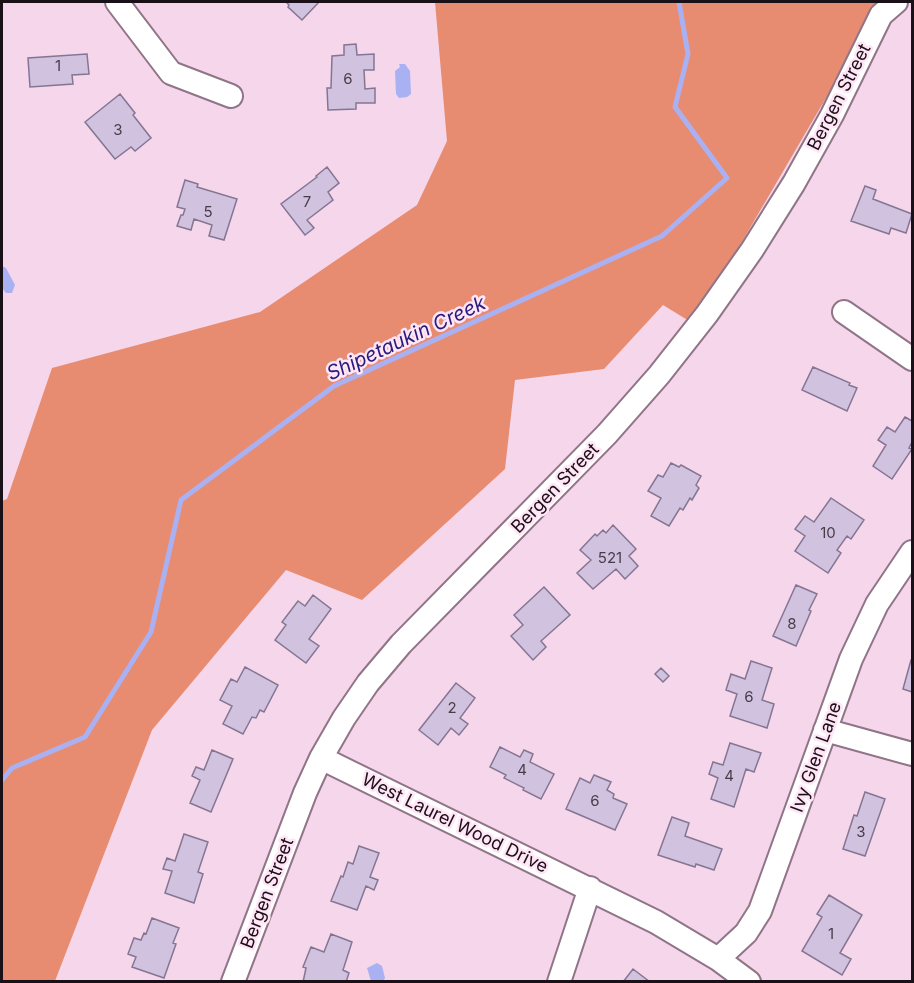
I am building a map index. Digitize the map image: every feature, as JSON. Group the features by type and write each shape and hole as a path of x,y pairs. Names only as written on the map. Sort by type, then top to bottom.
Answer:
{"street":[{"path":"117,2 171,73 231,96"},
{"name":"Bergen Street","path":"233,981 304,793 321,758 356,700 401,644 607,434 659,375 707,314 752,250 794,183 832,115 881,15 896,2"},
{"path":"844,312 912,359"},
{"name":"Ivy Glen Lane","path":"718,959 746,933 760,911 851,660 877,604 912,552"},
{"path":"825,730 912,753"},
{"name":"West Laurel Wood Drive","path":"321,758 657,922 749,981"},
{"path":"559,981 590,888"}],"shaded area":[{"path":"435,2 882,2 694,324 663,305 604,369 515,380 505,469 362,600 286,570 152,730 55,981 2,982 2,501 7,499 52,368 260,312 417,205 447,141"}],"water":[{"path":"399,64 405,64 410,71 411,94 399,98 396,94 395,71 400,67"},
{"path":"2,266 6,268 15,285 12,293 6,293 2,288"},
{"path":"377,963 382,966 385,978 383,981 371,981 367,968"}],"building":[{"path":"286,2 319,2 302,20 288,7"},
{"path":"356,44 357,55 374,54 374,70 364,70 365,89 375,88 375,103 356,103 356,109 328,110 327,88 331,88 332,56 344,55 344,45"},
{"path":"87,54 89,74 72,75 73,84 30,87 28,58"},
{"path":"120,94 151,138 135,151 131,147 115,159 85,122"},
{"path":"327,167 339,183 328,192 333,200 307,220 314,228 305,235 281,204"},
{"path":"185,180 198,184 197,187 237,199 224,240 209,236 212,225 194,219 191,230 177,226 185,209 177,207"},
{"path":"865,186 876,190 873,199 912,214 906,233 891,228 889,234 851,221"},
{"path":"813,367 857,388 847,411 802,390"},
{"path":"905,417 912,421 912,442 909,448 912,449 892,479 873,466 886,445 878,440 887,427 895,432"},
{"path":"671,463 679,467 681,465 701,476 696,485 699,488 692,500 690,498 683,510 680,508 669,526 651,516 661,498 648,491 658,475 663,477"},
{"path":"831,498 864,520 851,539 847,536 837,550 841,553 828,573 795,551 805,536 795,529 805,516 814,522"},
{"path":"613,525 636,549 629,556 638,566 625,579 616,569 593,589 577,573 591,560 580,550 595,534 597,536 603,530 606,533"},
{"path":"796,585 817,594 796,646 773,636"},
{"path":"544,587 570,615 541,641 546,647 533,660 511,636 523,625 514,615"},
{"path":"313,595 331,609 309,639 319,646 306,663 275,640 286,625 282,622 298,601 305,606"},
{"path":"912,660 912,692 903,689"},
{"path":"751,661 772,668 762,700 774,704 767,728 730,716 737,694 726,690 731,674 745,679"},
{"path":"245,667 278,685 264,712 260,710 256,718 252,717 243,734 223,724 232,706 220,700 231,679 237,682"},
{"path":"661,668 669,676 663,682 655,674"},
{"path":"456,683 475,698 460,718 468,724 459,735 451,728 438,745 419,730"},
{"path":"730,743 761,753 754,772 746,769 734,807 711,799 718,778 709,774 713,762 723,765"},
{"path":"500,747 520,757 524,750 533,754 530,762 554,774 541,799 523,790 524,788 504,778 506,775 490,767"},
{"path":"212,750 233,759 211,812 190,803 200,780 192,776 196,767 204,770"},
{"path":"594,775 611,782 607,790 614,794 613,798 627,804 615,830 566,809 580,778 590,783"},
{"path":"865,792 885,799 865,856 843,849 854,815 857,816"},
{"path":"672,817 689,823 685,836 722,849 714,870 696,864 695,867 658,855"},
{"path":"184,834 208,842 198,872 203,874 194,903 165,893 172,871 163,869 167,858 175,861"},
{"path":"359,846 379,853 370,877 378,880 374,890 366,886 357,910 331,901 348,862 353,864"},
{"path":"829,895 862,915 840,953 851,959 842,975 802,951 822,917 817,914"},
{"path":"152,918 179,928 164,978 132,967 136,957 128,954 134,938 141,940 144,933 146,934"},
{"path":"331,934 352,942 343,970 349,973 346,982 303,982 306,968 303,967 311,947 324,952"},
{"path":"633,969 650,982 623,982"}],"waterway":[{"name":"Shipetaukin Creek","path":"2,780 12,768 85,737 151,632 181,500 334,386 662,236 727,178 675,107 688,54 679,2"}]}
